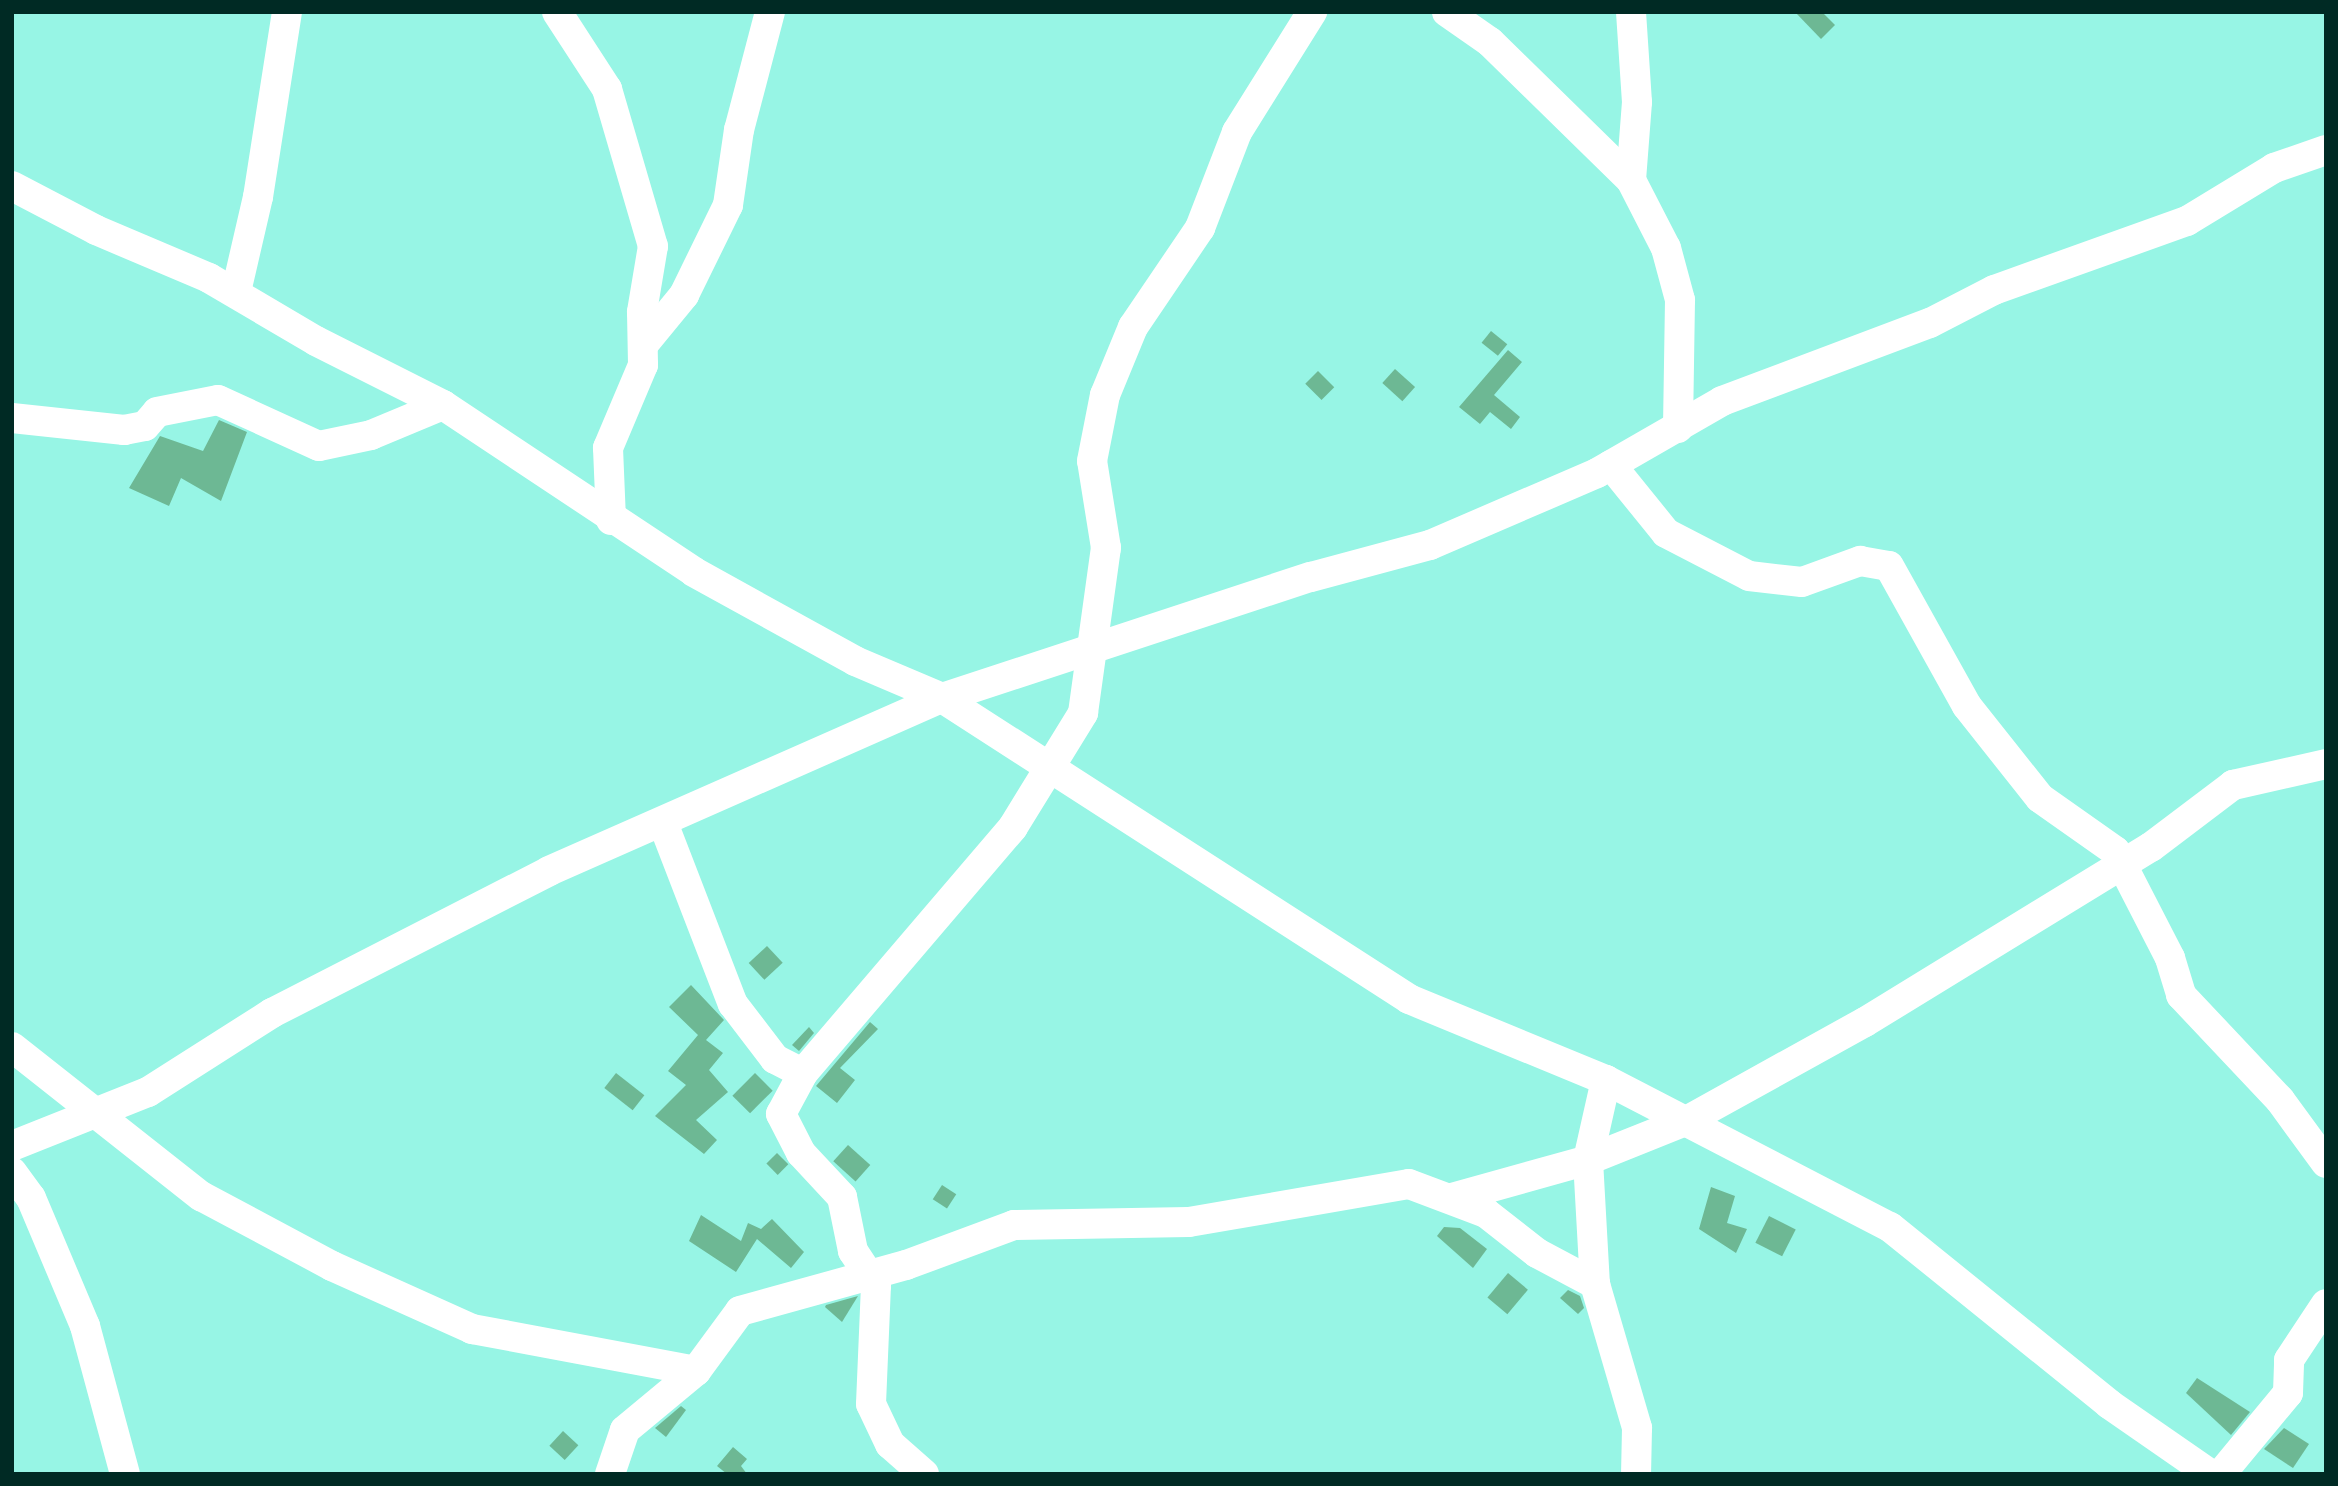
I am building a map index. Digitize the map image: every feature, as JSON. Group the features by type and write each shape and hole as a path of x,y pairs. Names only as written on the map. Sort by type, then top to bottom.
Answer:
{"street":[{"path":"236,292 258,197 287,12"},
{"path":"557,12 607,89 636,173 653,246 643,365 608,448 611,520"},
{"path":"643,345 684,295 728,205 739,130 770,12"},
{"path":"924,1474 890,1444 871,1404 869,1353 877,1306 869,1272 853,1251 838,1190 784,1130 795,1085 983,865 1051,766 1083,713 1106,548 1092,461 1105,396 1133,327 1200,229 1237,132 1312,12"},
{"path":"1447,12 1490,41 1631,180 1666,248 1680,300 1678,428"},
{"path":"1631,12 1637,102 1631,180"},
{"path":"12,1146 149,1092 272,1013 549,871 942,698 1430,545 1611,465 1722,401 1930,323 1994,290 2187,221 2274,167 2326,150"},
{"path":"12,186 236,292 316,341 443,405 611,520 855,660 942,698 1409,999 1606,1080 1688,1120 1920,1246 2109,1404 2210,1474"},
{"path":"12,418 124,430 145,426 157,412 218,400 319,446 371,435 443,405"},
{"path":"1611,465 1666,533 1749,576 1802,582 1860,561 1889,566 1967,706 2026,784 2103,839 2122,861 2181,995 2280,1100 2326,1163"},
{"path":"1452,1198 1588,1160 1688,1120 1864,1022 2122,861 2233,785 2326,764"},
{"path":"663,823 733,1004 795,1085"},
{"path":"12,1047 201,1196 332,1266 472,1329 696,1371"},
{"path":"1606,1080 1588,1160 1595,1284 1632,1405 1636,1474"},
{"path":"12,1172 31,1199 85,1326 125,1474"},
{"path":"610,1474 625,1430 696,1371 748,1306 869,1272 1014,1225 1189,1222 1268,1213 1389,1185 1452,1198 1595,1284"},
{"path":"2221,1474 2288,1393 2290,1360 2326,1304"}],"building":[{"path":"1795,12 1822,12 1835,25 1821,39"},
{"path":"1491,331 1507,344 1498,356 1482,343"},
{"path":"1508,350 1522,362 1494,395 1520,417 1511,429 1490,412 1480,424 1459,407"},
{"path":"1395,369 1415,387 1402,401 1382,383"},
{"path":"1318,371 1334,387 1322,400 1305,384"},
{"path":"219,420 247,432 221,501 181,478 169,506 129,488 160,436 203,451"},
{"path":"767,946 783,963 764,980 749,963"},
{"path":"691,985 724,1020 706,1040 723,1053 709,1070 728,1092 696,1120 717,1140 704,1154 655,1116 686,1085 668,1071 698,1035 669,1007"},
{"path":"870,1022 878,1029 840,1068 855,1080 837,1103 816,1086"},
{"path":"809,1027 814,1033 799,1051 792,1045"},
{"path":"616,1073 644,1095 633,1110 604,1088"},
{"path":"755,1073 773,1091 750,1113 732,1096"},
{"path":"848,1145 870,1165 856,1181 833,1161"},
{"path":"777,1153 788,1164 778,1175 766,1164"},
{"path":"942,1185 956,1194 947,1209 933,1199"},
{"path":"1711,1187 1735,1196 1727,1223 1747,1229 1736,1253 1699,1229"},
{"path":"701,1215 741,1241 748,1223 761,1229 772,1219 804,1252 791,1268 757,1239 736,1272 689,1241"},
{"path":"1769,1216 1796,1230 1782,1256 1755,1243"},
{"path":"1444,1227 1460,1228 1487,1249 1473,1268 1437,1236"},
{"path":"1508,1273 1528,1290 1507,1314 1487,1298"},
{"path":"1568,1290 1580,1296 1584,1308 1578,1314 1560,1298"},
{"path":"858,1296 842,1322 825,1307 826,1305"},
{"path":"2197,1378 2250,1412 2231,1435 2186,1393"},
{"path":"681,1406 686,1410 666,1437 655,1428"},
{"path":"2284,1428 2309,1444 2293,1468 2264,1449"},
{"path":"563,1431 578,1445 565,1460 549,1446"},
{"path":"733,1447 747,1459 741,1466 747,1474 727,1474 717,1466"}]}
